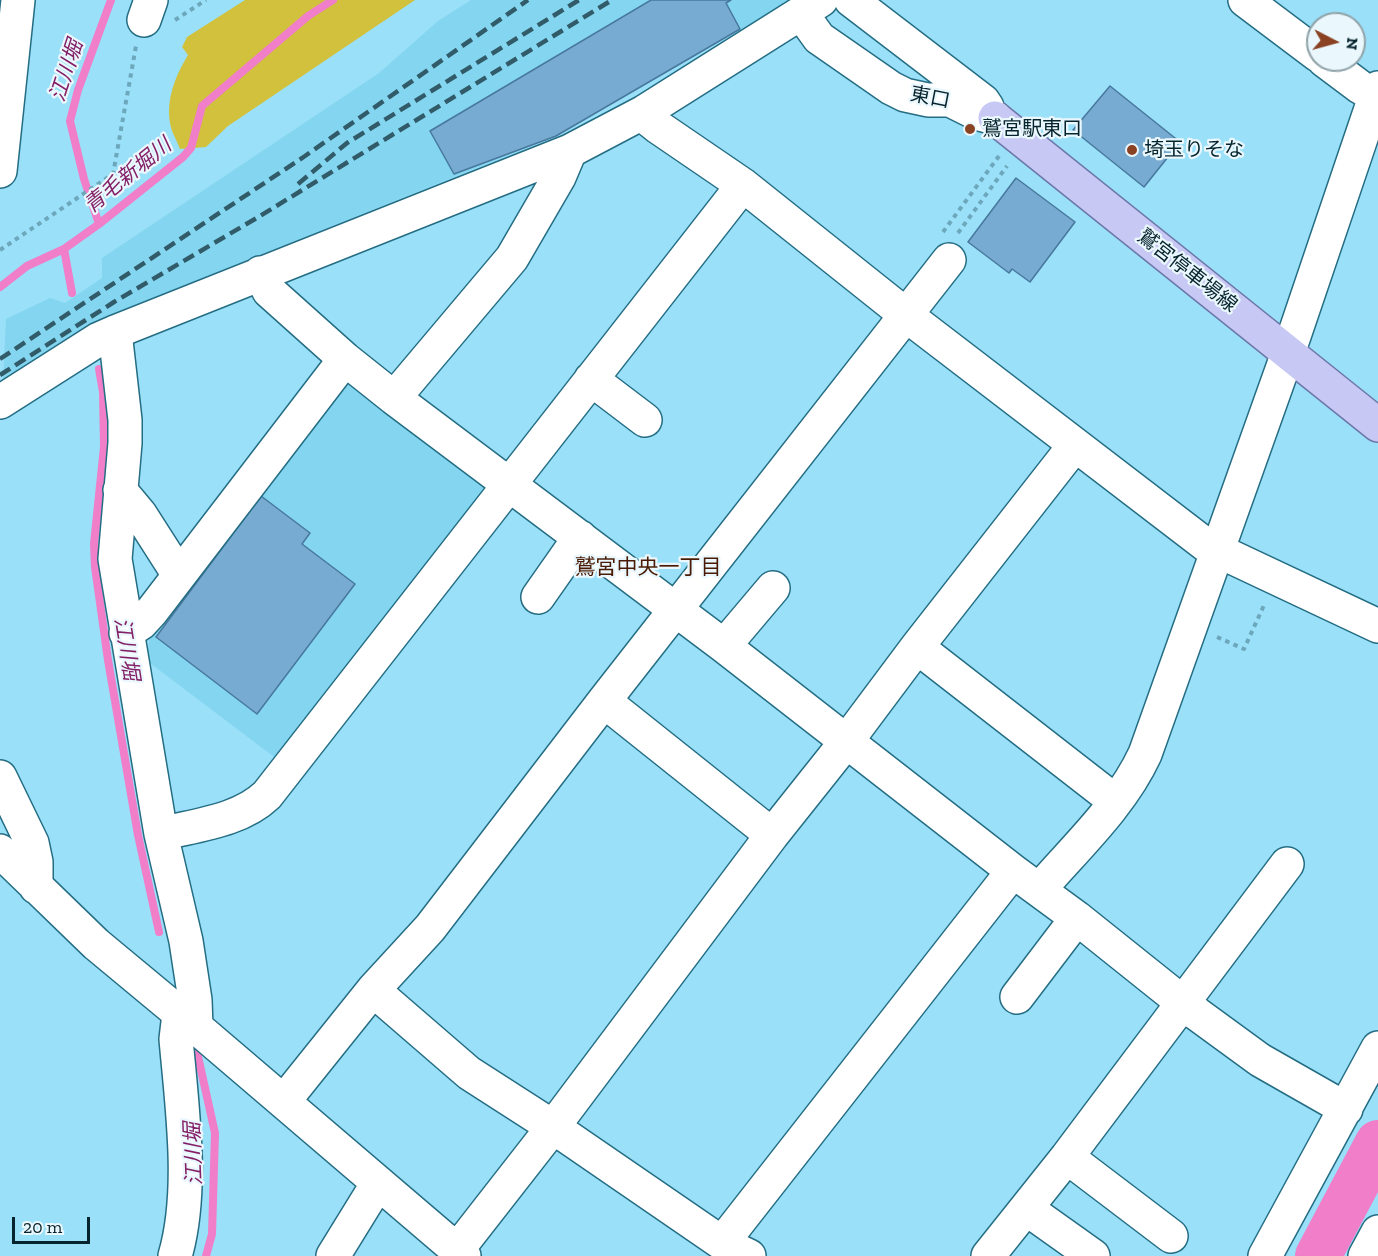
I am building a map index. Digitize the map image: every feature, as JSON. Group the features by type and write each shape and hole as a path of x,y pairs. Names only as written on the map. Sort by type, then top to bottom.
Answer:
{"main road":[{"name":"鷲宮停車場線","path":"994,118 1378,425"}],"street":[{"path":"0,171 18,0"},
{"name":"東口","path":"851,0 983,101 994,118"},
{"path":"1245,0 1306,46"},
{"path":"0,402 99,339 260,273 570,152 644,112 811,7"},
{"name":"東口","path":"811,7 819,38 905,95 928,100 950,100 976,113 994,118"},
{"path":"853,61 846,49 846,41 852,25 861,20 870,19 879,22"},
{"path":"373,990 469,1073 736,1250 1026,880 1115,801 1135,775 1145,754 1289,352 1377,94 1343,72"},
{"path":"644,112 648,119 658,127 743,185 906,315 1217,552 1378,626"},
{"path":"394,398 512,258 559,177 570,152"},
{"path":"161,834 241,813 257,805 267,795 743,185"},
{"path":"284,1101 373,990 430,928 604,701 949,260"},
{"path":"260,273 269,291 345,359 394,398 724,646 1260,1060 1346,1109"},
{"path":"115,332 125,420 115,559 161,834 186,941 195,1000 188,1021 176,1039 186,1193 180,1240 175,1256"},
{"path":"126,633 141,623 180,575 345,359"},
{"path":"591,380 645,420"},
{"path":"0,851 96,944 461,1253 772,835 1075,445"},
{"path":"120,490 140,514 180,575"},
{"path":"538,597 580,537"},
{"path":"724,646 773,588"},
{"path":"917,646 1115,801"},
{"path":"604,701 772,835"},
{"path":"0,777 32,843 36,862 36,887"},
{"path":"988,1256 1067,1157 1287,864"},
{"path":"1017,997 1077,918"},
{"path":"1265,1256 1378,1048"},
{"path":"1067,1157 1171,1236"},
{"path":"333,1256 378,1183"},
{"path":"1027,1209 1093,1256"},
{"path":"1365,1256 1378,1232"}],"path":[{"path":"0,250 113,174 138,37 148,10"},
{"path":"949,260 948,247 1010,161"},
{"path":"1191,626 1244,649 1276,578"}],"shaded area":[{"path":"245,0 415,0 228,126 206,147 180,149 170,123 169,105 173,87 188,55 182,47 187,37"},
{"path":"471,0 792,0 556,136 115,313 104,329 14,386 3,380 6,319 50,298 65,303 102,278 102,258 379,73 438,21"},
{"path":"350,382 486,488 486,496 282,763 146,660 150,636 334,385"}],"building":[{"path":"651,0 731,0 726,3 740,29 556,136 454,174 430,131"},
{"path":"1110,86 1180,142 1144,187 1073,130"},
{"path":"1016,178 1075,222 1030,282 1012,269 1009,273 968,242"},
{"path":"261,496 310,533 302,544 355,584 257,714 156,637"}],"waterway":[{"name":"江川堀","path":"99,224 84,179 70,121 78,90 111,0"},
{"name":"青毛新堀川","path":"0,287 27,266 64,249 183,157 191,148 202,106 308,16 333,0"},
{"name":"江川堀","path":"64,249 72,293"},
{"name":"江川堀","path":"99,369 103,392 104,447 94,544 95,567 108,660 138,835 159,932"},
{"name":"江川堀","path":"197,1052 215,1133 212,1234 206,1256"},
{"path":"1318,1256 1378,1143"}],"railway":[{"path":"0,359 305,156 528,0"},
{"path":"298,184 347,143 579,0"},
{"path":"0,375 114,302 260,216 612,0"}],"place":[{"name":"鷲宮駅東口","path":"970,129"},
{"name":"埼玉りそな","path":"1132,150"}],"district":[{"name":"鷲宮中央一丁目","path":"648,568"}]}
